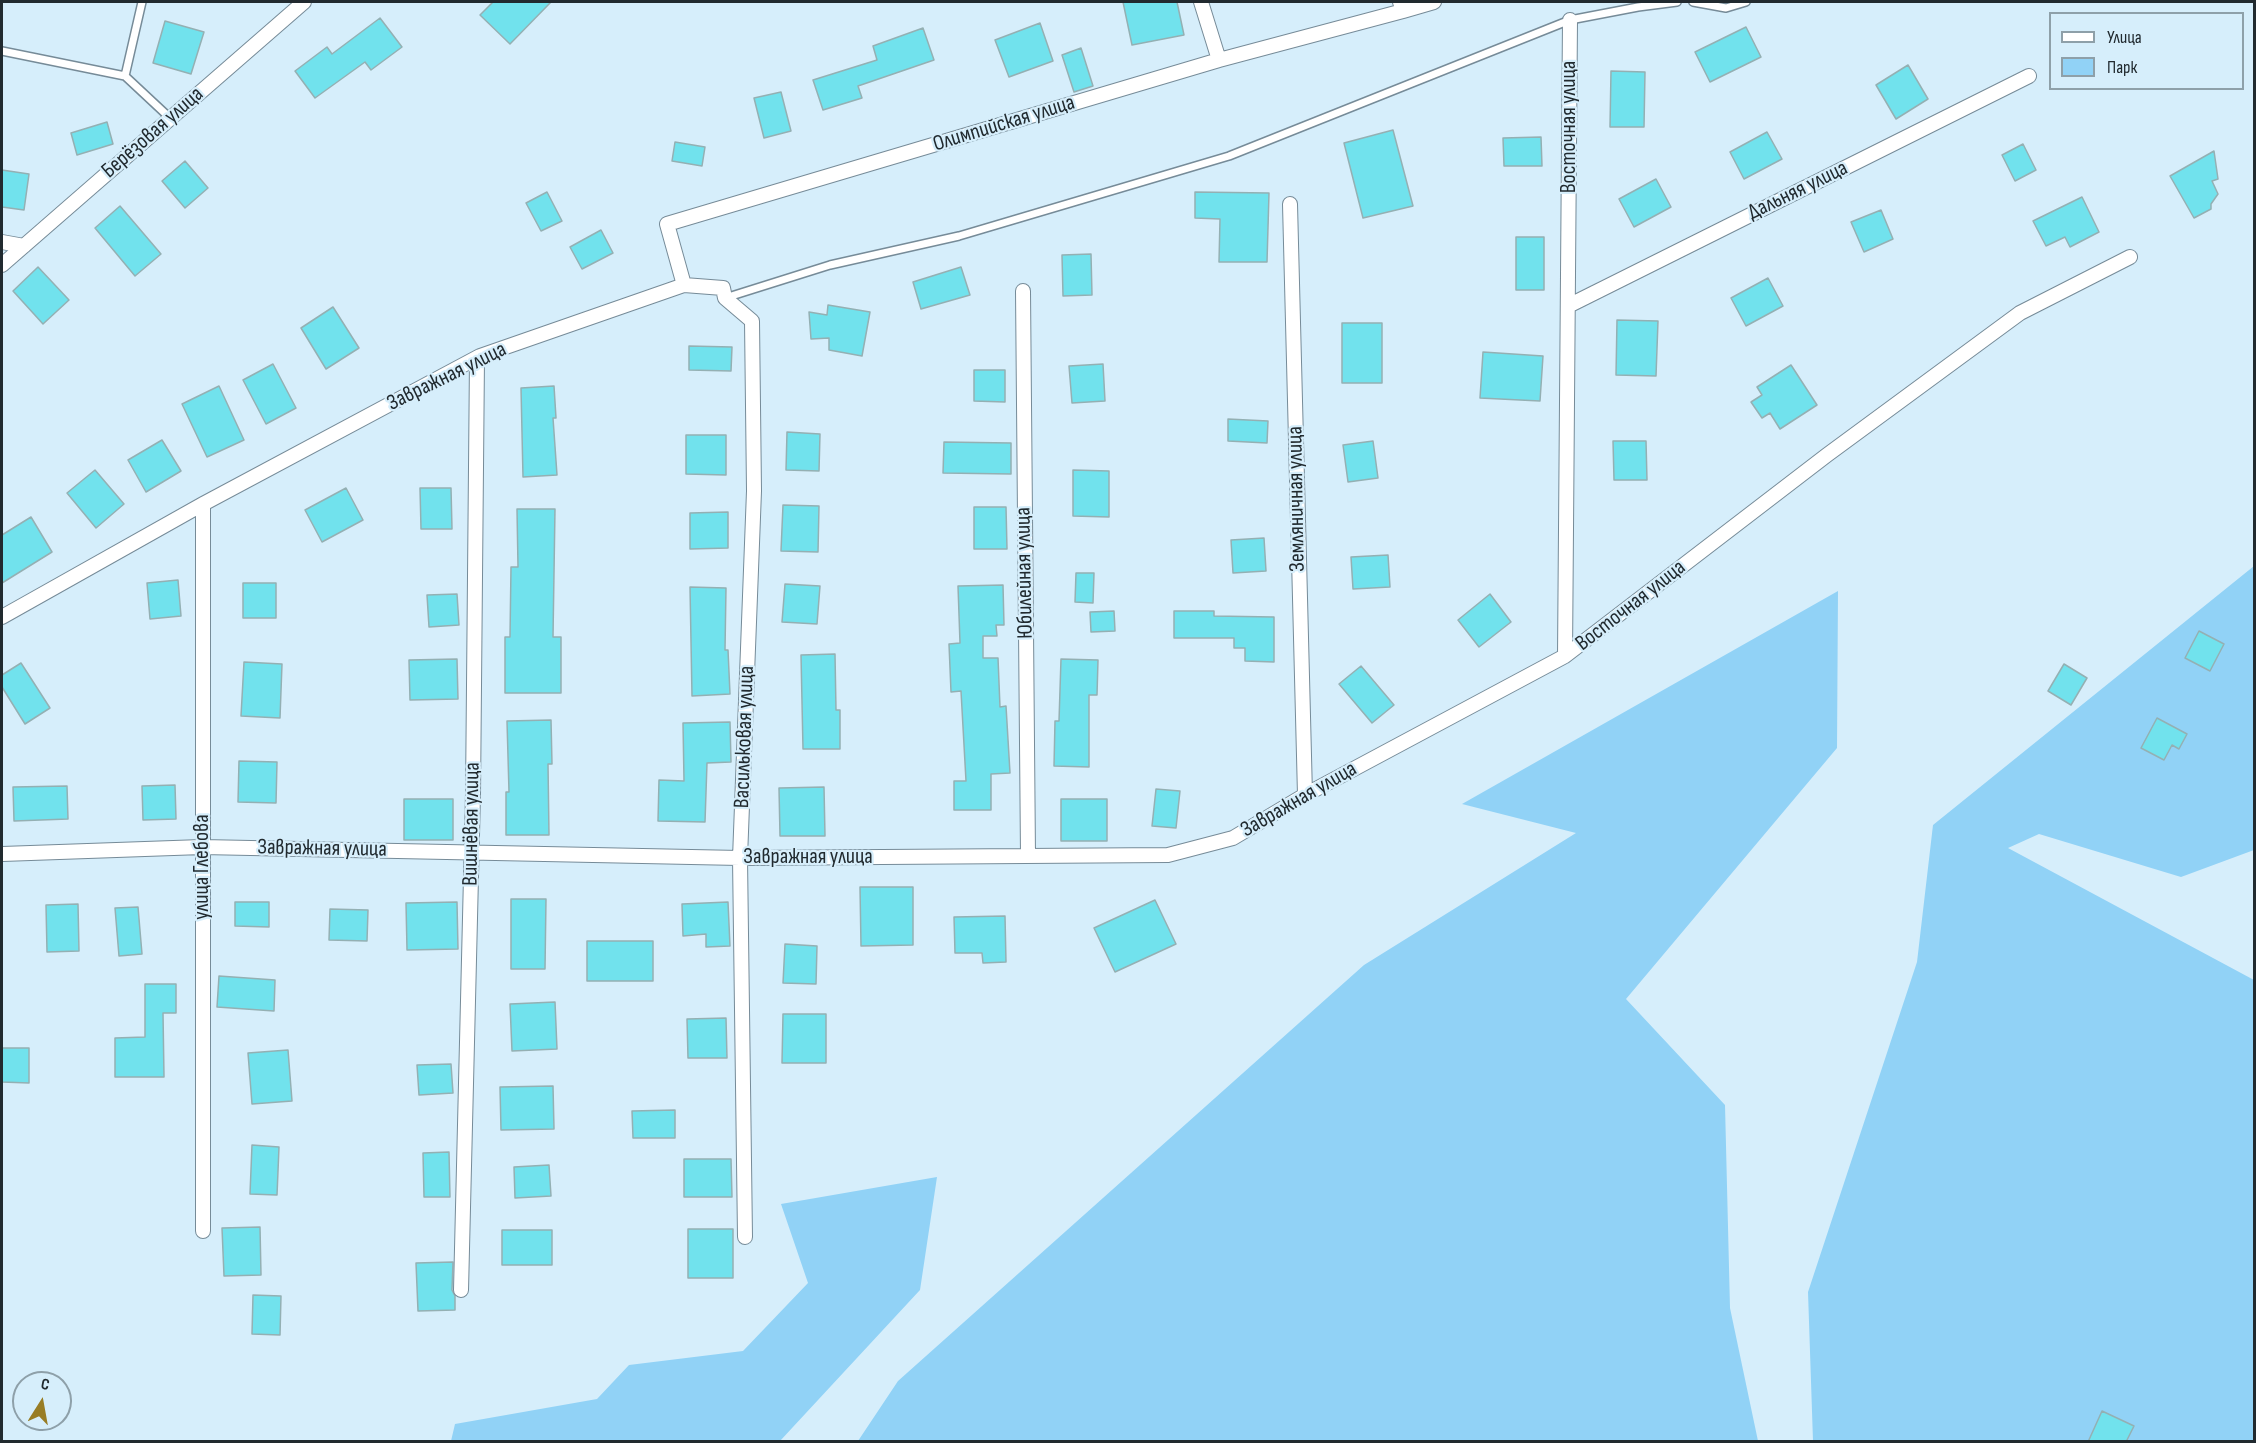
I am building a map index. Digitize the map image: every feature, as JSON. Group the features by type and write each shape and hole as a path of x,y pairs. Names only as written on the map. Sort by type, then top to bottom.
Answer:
{"street":[{"name":"Берёзовая улица","path":"2,265 304,2"},
{"path":"1201,2 1219,60"},
{"name":"Олимпийская улица","path":"684,285 667,224 1402,6 1434,2"},
{"name":"Восточная улица","path":"1565,656 1570,20"},
{"name":"Дальняя улица","path":"1568,306 2029,76"},
{"name":"Земляничная улица","path":"1290,204 1305,795"},
{"path":"2,242 24,246"},
{"name":"Восточная улица","path":"1565,656 1827,455 2020,313 2130,257"},
{"name":"Васильковая улица","path":"684,285 723,288 725,298 753,321 754,491 740,858 745,1237"},
{"name":"Завражная улица","path":"2,617 203,504 477,358 684,285"},
{"name":"Юбилейная улица","path":"1023,291 1028,855"},
{"name":"Вишнёвая улица","path":"461,1290 471,852 477,358"},
{"name":"улица Глебова","path":"203,504 203,1231"},
{"name":"Завражная улица","path":"2,854 202,847 740,858 1168,855 1233,838 1305,795 1565,656"}],"lane":[{"path":"125,76 142,2"},
{"path":"725,298 830,265 959,236 1229,156 1570,20 1677,2"},
{"path":"1693,2 1726,8 1746,2"},
{"path":"2,51 125,76 170,118"}],"green space":[{"path":"2254,566 2254,850 2181,877 2039,834 2008,848 2254,980 2254,1441 1813,1441 1808,1292 1917,962 1933,825"},
{"path":"1838,591 1837,748 1626,999 1725,1105 1730,1308 1758,1441 858,1441 898,1381 1364,965 1576,833 1462,804"},
{"path":"937,1177 920,1290 780,1441 451,1441 455,1424 597,1399 629,1365 743,1351 808,1283 781,1204"}],"building":[{"path":"493,2 551,2 510,44 480,15"},
{"path":"1123,2 1177,2 1184,35 1132,45"},
{"path":"380,18 402,47 371,70 365,62 315,98 295,71 327,47 332,54"},
{"path":"165,21 204,32 191,74 153,63"},
{"path":"1040,23 1053,61 1009,77 995,40"},
{"path":"1746,27 1761,57 1710,82 1695,52"},
{"path":"923,28 934,60 858,86 862,98 823,110 813,80 877,60 873,46"},
{"path":"1081,48 1093,86 1074,92 1062,55"},
{"path":"1908,65 1928,99 1896,119 1876,85"},
{"path":"1611,71 1645,72 1644,127 1610,127"},
{"path":"781,92 791,131 764,138 754,98"},
{"path":"107,122 113,144 77,155 71,133"},
{"path":"1393,130 1413,206 1363,218 1344,143"},
{"path":"1767,132 1782,159 1744,179 1730,152"},
{"path":"1541,137 1542,166 1504,166 1503,138"},
{"path":"675,142 705,147 702,166 672,161"},
{"path":"2023,144 2036,170 2015,181 2002,155"},
{"path":"2214,151 2218,179 2212,181 2218,194 2211,204 2211,209 2194,218 2170,176"},
{"path":"185,161 208,188 185,208 162,181"},
{"path":"2,170 29,174 24,210 2,207"},
{"path":"1656,179 1671,207 1634,227 1619,199"},
{"path":"547,192 562,221 541,231 526,203"},
{"path":"1195,192 1269,193 1267,262 1219,262 1220,219 1195,218"},
{"path":"2082,197 2099,232 2070,247 2065,237 2046,246 2033,221"},
{"path":"120,206 161,254 135,276 95,228"},
{"path":"1881,210 1893,239 1864,252 1851,222"},
{"path":"601,230 613,253 582,269 570,247"},
{"path":"1516,237 1544,237 1544,290 1516,290"},
{"path":"1091,254 1092,295 1063,296 1062,255"},
{"path":"38,267 69,300 43,324 13,291"},
{"path":"961,267 970,295 921,309 913,282"},
{"path":"1768,278 1783,306 1746,326 1731,298"},
{"path":"828,305 870,312 862,356 829,350 829,338 811,339 809,312 827,315"},
{"path":"333,307 359,348 326,369 301,328"},
{"path":"1617,320 1658,321 1656,376 1616,375"},
{"path":"1342,323 1382,323 1382,383 1342,383"},
{"path":"689,346 732,347 731,371 689,370"},
{"path":"1483,352 1543,356 1540,401 1480,398"},
{"path":"273,364 296,408 266,424 243,380"},
{"path":"1103,364 1105,401 1072,403 1069,366"},
{"path":"1791,365 1817,405 1780,429 1770,413 1762,418 1751,402 1762,395 1757,387"},
{"path":"974,370 1005,370 1005,402 974,401"},
{"path":"219,386 244,440 207,457 182,404"},
{"path":"554,386 556,418 553,418 557,475 523,477 521,388"},
{"path":"1228,419 1268,421 1267,443 1228,441"},
{"path":"787,432 820,434 819,471 786,470"},
{"path":"686,435 726,435 726,475 686,474"},
{"path":"162,440 181,471 146,492 128,460"},
{"path":"1373,441 1378,478 1348,482 1343,445"},
{"path":"1613,441 1646,441 1647,480 1614,480"},
{"path":"944,442 1011,443 1011,474 943,473"},
{"path":"95,470 124,504 96,528 67,493"},
{"path":"1073,470 1109,471 1109,517 1073,516"},
{"path":"346,488 363,520 322,542 305,510"},
{"path":"420,488 451,488 452,529 421,529"},
{"path":"783,505 819,506 818,552 781,551"},
{"path":"974,507 1006,507 1007,549 974,549"},
{"path":"517,509 555,509 553,637 561,637 561,693 505,693 505,637 510,637 511,567 518,567"},
{"path":"728,512 728,548 690,549 690,513"},
{"path":"31,517 52,552 2,583 2,535"},
{"path":"1264,538 1266,571 1233,573 1231,540"},
{"path":"1388,555 1390,587 1353,589 1351,557"},
{"path":"1076,573 1094,573 1093,603 1075,602"},
{"path":"178,580 181,616 150,619 147,583"},
{"path":"243,583 276,583 276,618 243,618"},
{"path":"785,584 820,586 817,624 782,622"},
{"path":"1003,585 1004,625 996,625 997,636 983,636 983,658 998,658 1000,707 1006,706 1010,773 991,774 991,810 954,810 954,781 966,781 961,691 951,692 949,644 960,643 958,586"},
{"path":"690,587 726,588 725,650 728,650 730,694 692,696"},
{"path":"457,594 459,625 429,627 427,595"},
{"path":"1490,594 1511,622 1479,647 1458,620"},
{"path":"1114,611 1115,631 1091,632 1090,612"},
{"path":"1174,611 1214,611 1214,616 1274,617 1274,662 1245,661 1245,648 1234,648 1234,638 1174,638"},
{"path":"2199,631 2224,644 2210,671 2185,658"},
{"path":"835,654 836,710 840,710 840,749 803,749 801,655"},
{"path":"457,659 458,699 410,700 409,660"},
{"path":"1061,659 1098,660 1097,695 1089,695 1089,767 1054,766 1055,721 1059,721"},
{"path":"244,662 282,664 280,718 241,716"},
{"path":"21,663 50,708 25,724 2,687 2,675"},
{"path":"2064,664 2087,678 2071,705 2048,691"},
{"path":"1361,666 1394,705 1372,723 1339,684"},
{"path":"2157,718 2187,734 2179,749 2172,745 2164,760 2141,748"},
{"path":"551,720 552,764 548,764 549,835 506,835 506,792 509,792 507,721"},
{"path":"730,722 731,762 707,763 705,822 658,821 659,780 684,781 683,723"},
{"path":"239,761 277,762 276,803 238,802"},
{"path":"175,785 176,819 143,820 142,786"},
{"path":"67,786 68,819 14,821 13,787"},
{"path":"824,787 825,836 780,836 779,788"},
{"path":"1156,789 1180,791 1176,828 1152,826"},
{"path":"404,799 453,799 453,840 404,840"},
{"path":"1061,799 1107,799 1107,841 1061,841"},
{"path":"860,887 913,887 913,945 861,946"},
{"path":"511,899 546,899 545,969 511,969"},
{"path":"1155,900 1176,944 1115,972 1094,928"},
{"path":"235,902 269,902 269,927 235,926"},
{"path":"457,902 458,949 407,950 406,903"},
{"path":"728,902 730,946 706,947 706,934 683,936 682,904"},
{"path":"78,904 79,951 47,952 46,905"},
{"path":"138,907 142,954 119,956 115,908"},
{"path":"330,909 368,910 367,941 329,940"},
{"path":"1005,916 1006,962 983,963 982,953 955,953 954,917"},
{"path":"587,941 653,941 653,981 587,981"},
{"path":"785,944 817,946 816,984 783,983"},
{"path":"219,976 275,980 274,1011 217,1007"},
{"path":"145,984 176,984 176,1013 163,1013 164,1077 115,1077 115,1038 145,1037"},
{"path":"555,1002 557,1049 512,1051 510,1004"},
{"path":"783,1014 826,1014 826,1063 782,1063"},
{"path":"726,1018 727,1058 688,1058 687,1019"},
{"path":"2,1048 29,1048 29,1083 2,1082"},
{"path":"288,1050 292,1101 252,1104 248,1053"},
{"path":"451,1064 453,1093 419,1095 417,1065"},
{"path":"553,1086 554,1129 501,1130 500,1087"},
{"path":"675,1110 675,1138 633,1138 632,1111"},
{"path":"252,1145 279,1147 277,1195 250,1194"},
{"path":"449,1152 450,1197 424,1197 423,1153"},
{"path":"684,1159 731,1159 732,1197 684,1197"},
{"path":"549,1165 551,1196 515,1198 514,1167"},
{"path":"260,1227 261,1275 224,1276 222,1228"},
{"path":"688,1229 733,1229 733,1278 688,1278"},
{"path":"502,1230 552,1230 552,1265 502,1265"},
{"path":"453,1262 452,1290 455,1296 455,1310 418,1311 416,1263"},
{"path":"253,1295 281,1296 280,1335 252,1334"},
{"path":"2102,1411 2134,1426 2126,1442 2088,1442"}]}
